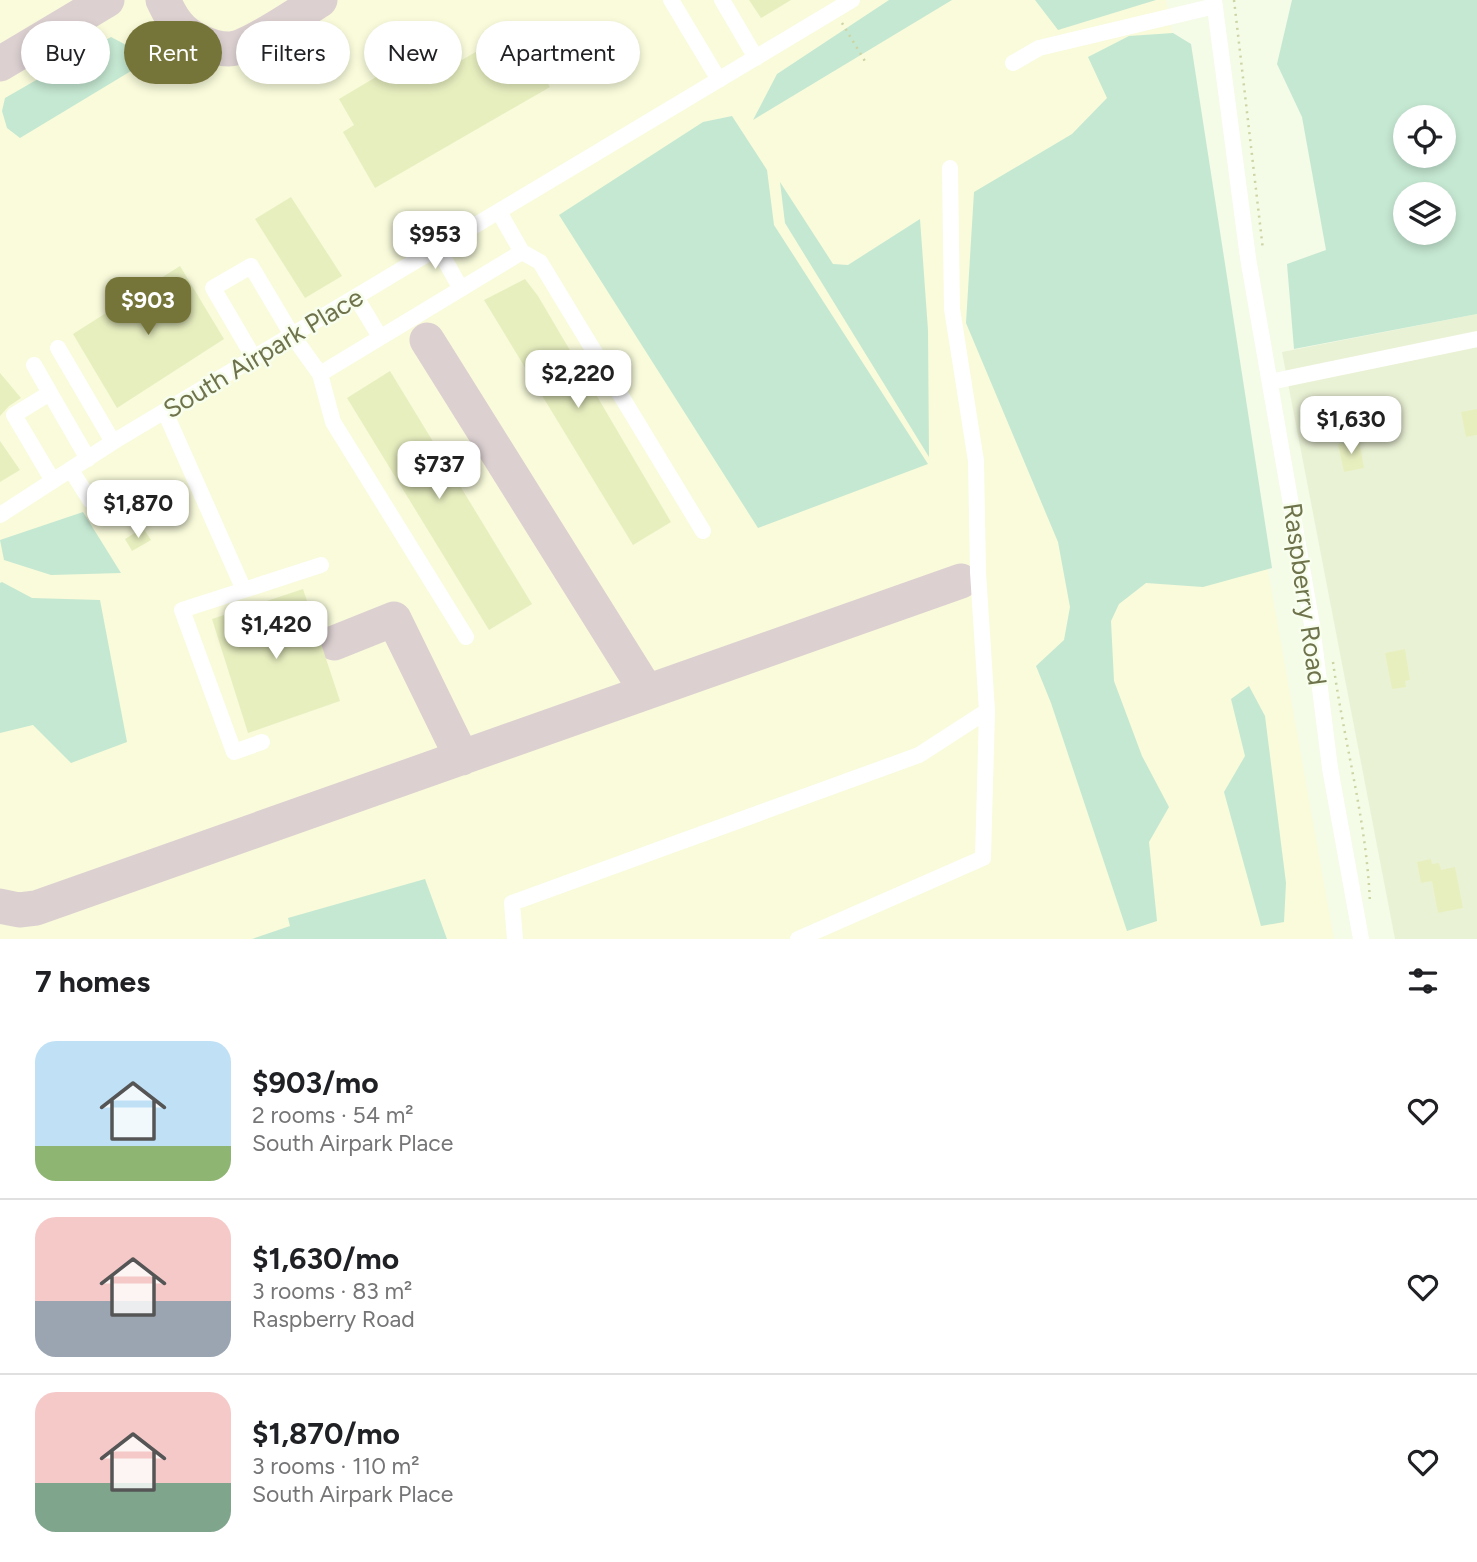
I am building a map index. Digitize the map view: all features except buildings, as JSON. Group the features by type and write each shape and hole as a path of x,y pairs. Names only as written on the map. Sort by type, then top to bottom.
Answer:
{"street":[{"path":"671,0 719,80"},
{"path":"722,0 756,58"},
{"name":"South Airpark Place","path":"0,515 113,442 852,0"},
{"path":"1013,63 1039,48 1214,3"},
{"name":"Raspberry Road","path":"1214,3 1248,258 1312,625 1330,768 1361,939"},
{"path":"798,939 983,858 987,711 978,572 976,461 952,309 950,168"},
{"path":"499,212 522,252 540,262 703,531"},
{"path":"438,248 461,289"},
{"path":"320,374 522,252"},
{"path":"254,358 214,288 251,266 292,335 320,374 333,422 466,637"},
{"path":"356,297 380,337"},
{"path":"1270,382 1477,339"},
{"path":"58,348 113,442"},
{"path":"34,366 88,458"},
{"path":"50,393 14,415 53,481"},
{"path":"165,412 244,590"},
{"path":"71,470 90,500"},
{"path":"262,742 234,751 182,610 321,565"},
{"path":"515,939 512,903 919,755 987,711"}],"path":[{"path":"1234,0 1262,238"},
{"path":"841,21 866,62"}],"shaded area":[{"path":"0,0 1166,0 1334,939 0,939"},
{"path":"889,0 952,0 753,120 777,74"},
{"path":"1035,0 1156,0 1058,30"},
{"path":"1292,0 1477,0 1477,314 1294,349 1287,264 1326,250 1302,117 1277,64"},
{"path":"1173,33 1191,44 1272,568 1203,587 1146,583 1119,604 1111,621 1114,681 1142,756 1169,807 1149,842 1157,921 1127,931 1051,703 1036,666 1064,640 1070,607 1058,542 966,323 974,192 1072,134 1107,98 1088,57 1129,36"},
{"path":"110,38 124,44 124,75 110,84"},
{"path":"29,84 109,84 20,138 7,128 2,111 5,98"},
{"path":"732,116 767,170 774,225 928,464 758,528 559,215 703,122"},
{"path":"780,182 833,264 848,265 920,219 928,330 929,457 785,223"},
{"path":"1477,314 1477,939 1395,939 1282,352"},
{"path":"83,512 121,573 51,575 4,560 0,540"},
{"path":"2,582 32,598 100,600 127,742 71,763 33,725 0,733"},
{"path":"1249,686 1265,716 1286,883 1284,922 1261,926 1224,792 1245,756 1231,699"},
{"path":"425,879 447,939 252,939 290,926 288,918"}],"taxiway":[{"path":"0,64 107,0"},
{"path":"163,0 175,21 187,34 208,45 229,49 249,43 320,0"},
{"path":"427,340 647,692"},
{"path":"0,906 19,910 36,908 961,581"},
{"path":"334,643 394,619 462,758"}]}
